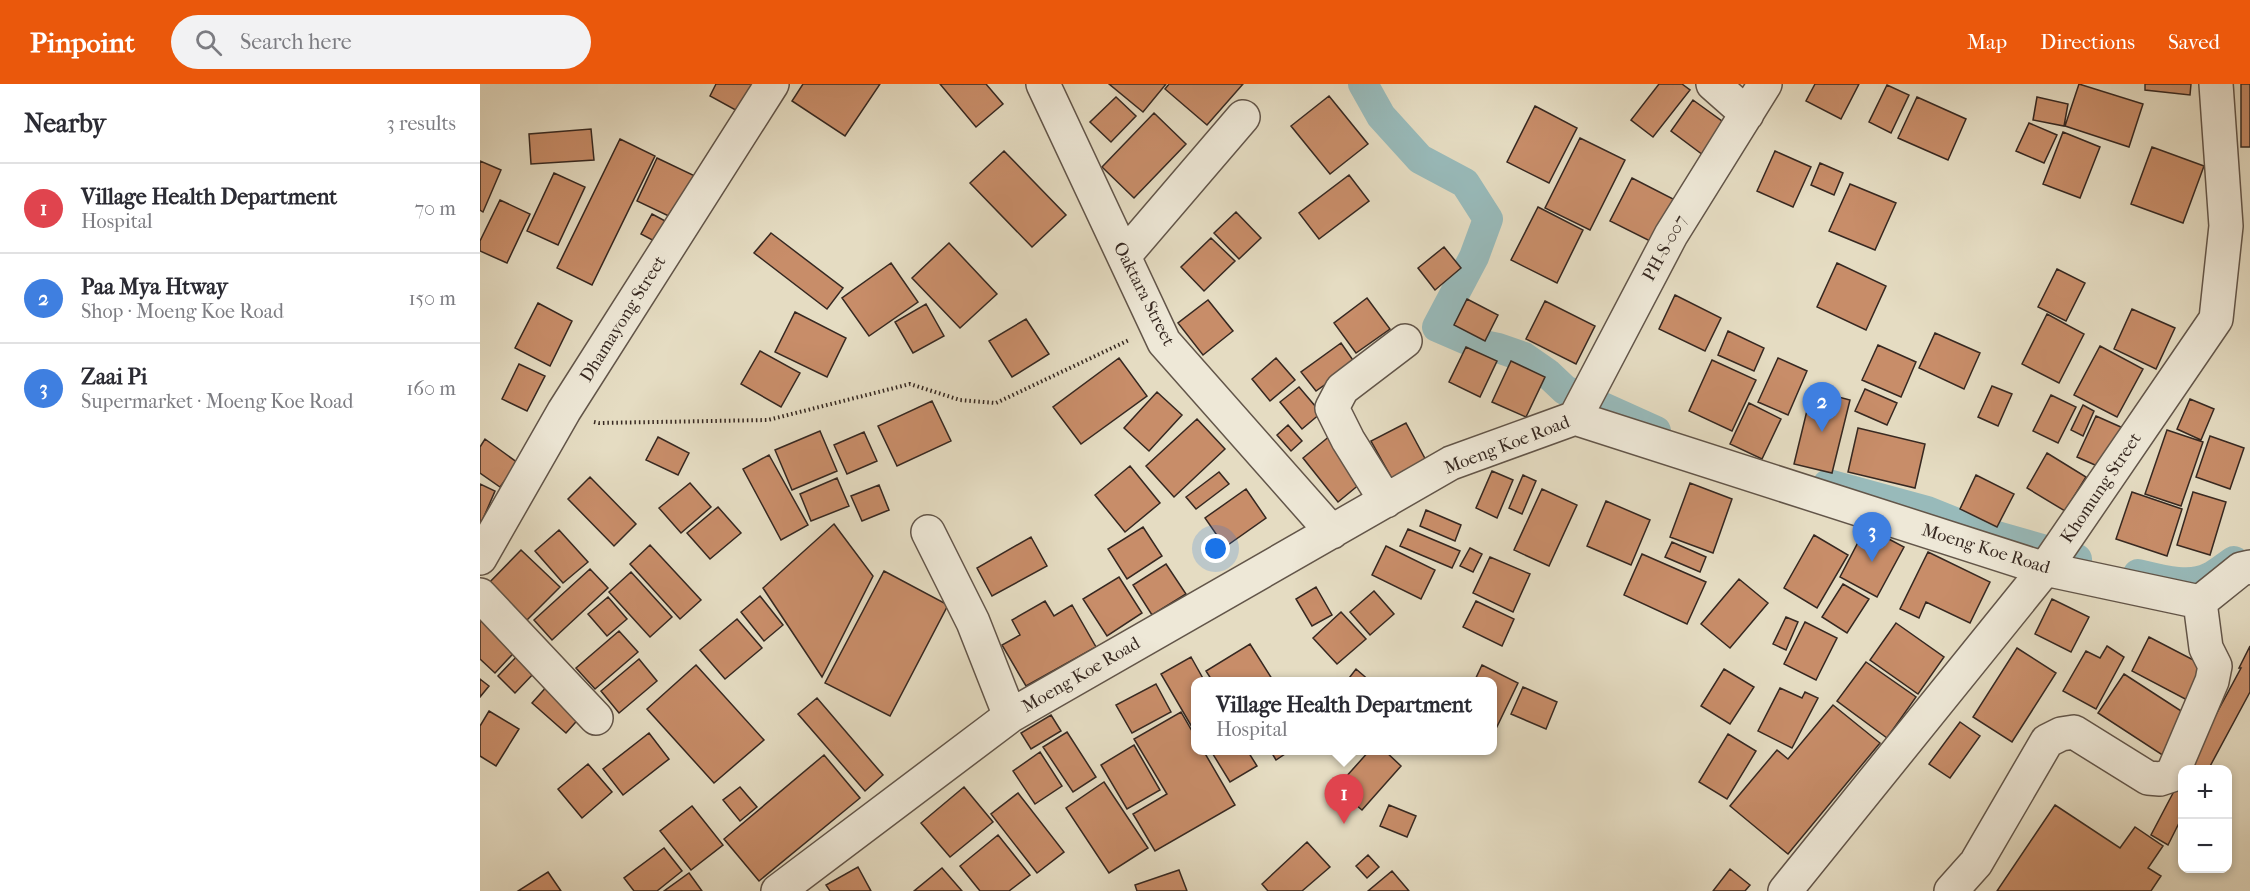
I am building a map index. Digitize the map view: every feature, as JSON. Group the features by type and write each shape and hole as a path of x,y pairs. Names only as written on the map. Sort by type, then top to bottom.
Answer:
{"street":[{"name":"Dhamayong Street","path":"480,558 564,411 772,84"},
{"name":"Oaktara Street","path":"1043,84 1164,342 1332,532"},
{"path":"1713,84 1747,114"},
{"name":"PH-S-007","path":"1582,403 1671,235 1765,84"},
{"name":"Khomung Street","path":"1785,891 2055,555 2217,319 2226,226 2216,84"},
{"path":"1124,256 1243,117"},
{"path":"1386,501 1348,440 1332,408 1342,389 1405,341"},
{"name":"Moeng Koe Road","path":"778,891 1010,716 1451,463 1582,403 2200,602"},
{"path":"928,532 973,622 1010,716"},
{"path":"1951,891 1976,863 2047,741 2061,734 2074,732 2148,778 2160,779 2172,775 2214,674 2215,666 2206,648 2200,602 2241,569 2248,567"},
{"path":"480,595 596,718"}],"path":[{"path":"564,411 599,423 768,420 910,384 960,399 996,403 1157,327"}],"building":[{"path":"716,84 757,84 741,113 710,96"},
{"path":"803,84 880,84 845,136 792,101"},
{"path":"940,84 986,84 1003,104 976,127"},
{"path":"1109,84 1166,84 1143,112"},
{"path":"1169,84 1243,84 1207,125 1165,89"},
{"path":"1659,84 1682,84 1690,90 1653,137 1631,120"},
{"path":"1815,84 1859,84 1841,119 1806,101"},
{"path":"2079,84 2143,104 2129,147 2065,126"},
{"path":"2145,84 2191,84 2190,95 2145,90"},
{"path":"2241,84 2250,84 2250,147 2241,147"},
{"path":"1887,85 1909,95 1891,133 1869,122"},
{"path":"1329,96 1368,144 1330,174 1291,126"},
{"path":"1116,97 1136,116 1111,142 1090,122"},
{"path":"1917,97 1966,119 1948,160 1898,138"},
{"path":"2037,97 2068,104 2064,126 2033,120"},
{"path":"1693,100 1726,124 1703,155 1671,131"},
{"path":"1535,106 1577,128 1549,183 1507,162"},
{"path":"1154,113 1186,144 1134,198 1102,167"},
{"path":"2029,123 2057,135 2044,163 2016,151"},
{"path":"591,129 594,160 531,164 529,134"},
{"path":"2063,132 2100,147 2080,198 2043,184"},
{"path":"1580,138 1625,160 1590,230 1545,208"},
{"path":"620,139 655,156 592,285 557,268"},
{"path":"2152,147 2204,166 2183,223 2131,204"},
{"path":"1004,151 1066,215 1032,247 970,183"},
{"path":"1775,151 1811,167 1793,207 1757,191"},
{"path":"657,158 695,176 675,219 637,201"},
{"path":"480,161 501,170 483,212 480,210"},
{"path":"1820,163 1843,173 1834,195 1811,185"},
{"path":"554,173 585,187 558,245 527,231"},
{"path":"1349,175 1369,201 1319,239 1299,213"},
{"path":"1632,178 1679,202 1658,245 1610,221"},
{"path":"1850,184 1896,203 1875,250 1829,231"},
{"path":"500,200 530,214 507,263 480,251 480,241"},
{"path":"1538,207 1583,230 1557,283 1511,260"},
{"path":"1236,212 1261,238 1239,259 1214,233"},
{"path":"652,214 669,223 658,243 641,234"},
{"path":"771,233 843,288 827,309 754,253"},
{"path":"1211,238 1235,261 1204,291 1181,267"},
{"path":"949,243 997,294 960,328 912,278"},
{"path":"1444,247 1461,268 1435,290 1418,268"},
{"path":"891,263 918,302 869,336 842,298"},
{"path":"1837,263 1886,286 1866,330 1817,307"},
{"path":"2057,269 2085,283 2066,321 2038,307"},
{"path":"1675,295 1721,318 1705,351 1659,329"},
{"path":"1367,298 1390,329 1356,353 1334,323"},
{"path":"1467,299 1498,315 1485,341 1454,325"},
{"path":"1208,300 1233,331 1203,355 1178,323"},
{"path":"1545,301 1595,326 1576,364 1526,339"},
{"path":"538,303 572,321 550,366 515,348"},
{"path":"926,304 944,336 913,353 895,322"},
{"path":"2132,309 2175,328 2156,369 2114,349"},
{"path":"795,312 846,338 827,377 775,352"},
{"path":"2047,314 2084,334 2059,383 2022,364"},
{"path":"1026,319 1049,354 1012,377 989,341"},
{"path":"1728,331 1764,348 1754,371 1718,355"},
{"path":"1935,333 1980,353 1964,389 1919,368"},
{"path":"1341,343 1355,363 1316,391 1301,372"},
{"path":"1878,345 1916,362 1901,397 1862,380"},
{"path":"2100,346 2143,369 2117,417 2074,395"},
{"path":"1466,347 1497,361 1480,397 1449,382"},
{"path":"760,351 800,373 781,407 741,384"},
{"path":"1119,358 1147,396 1081,444 1053,407"},
{"path":"1276,358 1295,380 1270,401 1252,379"},
{"path":"1778,358 1807,371 1788,415 1758,402"},
{"path":"1712,360 1756,380 1732,431 1689,411"},
{"path":"1511,361 1545,377 1526,417 1492,402"},
{"path":"519,364 545,376 527,411 502,399"},
{"path":"1992,386 2012,394 1998,426 1978,417"},
{"path":"1299,387 1321,413 1302,429 1280,402"},
{"path":"1865,389 1897,403 1887,425 1855,411"},
{"path":"1812,390 1850,400 1832,473 1794,464"},
{"path":"1157,392 1182,415 1149,451 1124,428"},
{"path":"2051,395 2076,407 2058,443 2033,431"},
{"path":"2190,399 2214,409 2201,440 2177,429"},
{"path":"932,401 951,441 897,466 878,426"},
{"path":"1749,403 1781,419 1762,459 1730,444"},
{"path":"2083,405 2094,411 2083,436 2071,430"},
{"path":"2096,416 2123,428 2104,469 2077,457"},
{"path":"1197,419 1225,449 1174,497 1146,466"},
{"path":"1406,423 1429,466 1395,484 1371,441"},
{"path":"1288,425 1302,441 1291,451 1277,435"},
{"path":"1858,428 1925,444 1915,488 1848,472"},
{"path":"2167,430 2203,442 2181,506 2145,494"},
{"path":"820,431 837,471 792,490 775,450"},
{"path":"864,432 877,461 847,474 834,445"},
{"path":"1331,435 1366,479 1338,502 1303,458"},
{"path":"2210,436 2244,448 2230,489 2196,477"},
{"path":"658,437 689,453 678,475 646,460"},
{"path":"485,439 518,463 500,487 480,473 480,447"},
{"path":"2047,453 2086,477 2065,511 2027,488"},
{"path":"769,455 808,525 781,540 743,469"},
{"path":"1130,466 1160,503 1125,532 1095,495"},
{"path":"1492,471 1513,480 1497,518 1476,508"},
{"path":"1219,472 1229,484 1196,509 1186,497"},
{"path":"1523,475 1536,481 1522,514 1509,508"},
{"path":"1976,475 2014,494 1997,527 1960,509"},
{"path":"590,477 636,524 614,546 568,499"},
{"path":"837,478 849,506 811,521 800,494"},
{"path":"690,483 711,507 681,533 659,508"},
{"path":"1690,483 1732,499 1713,553 1670,537"},
{"path":"480,484 495,491 480,526"},
{"path":"879,485 889,510 862,521 851,496"},
{"path":"1246,489 1266,518 1225,547 1205,518"},
{"path":"1542,489 1577,505 1549,566 1514,550"},
{"path":"2132,492 2182,509 2167,556 2116,539"},
{"path":"2193,492 2226,502 2210,555 2177,545"},
{"path":"1606,501 1650,520 1631,565 1587,546"},
{"path":"718,507 741,533 710,559 687,533"},
{"path":"1426,510 1461,525 1455,541 1420,526"},
{"path":"834,524 873,576 822,677 763,588"},
{"path":"1143,527 1162,556 1127,579 1108,549"},
{"path":"1866,527 1904,547 1877,597 1840,577"},
{"path":"1408,529 1460,551 1452,568 1400,546"},
{"path":"559,530 588,562 563,583 535,551"},
{"path":"1814,535 1848,555 1817,608 1784,588"},
{"path":"1031,537 1047,566 992,596 977,568"},
{"path":"1672,542 1706,557 1700,572 1665,557"},
{"path":"650,545 701,600 680,619 630,564"},
{"path":"1386,546 1435,570 1421,599 1372,575"},
{"path":"1470,548 1482,554 1473,572 1460,566"},
{"path":"521,550 560,587 523,624 485,587"},
{"path":"1928,552 1990,582 1970,623 1926,602 1919,618 1900,609"},
{"path":"1642,554 1706,582 1687,624 1624,595"},
{"path":"1490,557 1530,574 1513,612 1473,593"},
{"path":"1166,564 1186,594 1152,615 1133,585"},
{"path":"590,569 608,588 552,640 534,620"},
{"path":"884,571 948,605 890,716 825,683"},
{"path":"631,572 672,617 650,637 609,592"},
{"path":"1119,577 1142,613 1107,636 1083,599"},
{"path":"1739,579 1768,603 1730,648 1701,624"},
{"path":"1843,584 1869,599 1847,633 1822,617"},
{"path":"1316,587 1332,615 1312,626 1296,599"},
{"path":"1374,591 1394,614 1370,635 1350,612"},
{"path":"760,596 783,625 764,641 741,612"},
{"path":"608,597 627,619 607,636 588,614"},
{"path":"2052,599 2089,617 2071,652 2035,634"},
{"path":"1045,601 1054,616 1072,605 1096,647 1026,686 1002,645 1020,635 1012,620"},
{"path":"1476,601 1514,619 1502,646 1463,627"},
{"path":"480,605 522,644 495,673 480,659"},
{"path":"1341,612 1366,639 1337,664 1313,638"},
{"path":"1786,617 1798,622 1786,650 1773,644"},
{"path":"737,619 762,648 725,679 700,650"},
{"path":"1805,622 1837,638 1816,680 1784,664"},
{"path":"1896,623 1944,657 1918,694 1870,660"},
{"path":"619,631 638,652 595,689 576,668"},
{"path":"2149,637 2207,667 2189,701 2132,671"},
{"path":"1250,644 1271,677 1210,677 1206,671"},
{"path":"2107,646 2124,657 2096,709 2063,691 2086,651 2100,658"},
{"path":"2250,646 2250,692 2211,765 2189,765 2241,668 2239,668"},
{"path":"2017,648 2056,673 2012,742 1973,717"},
{"path":"519,654 536,671 515,693 498,676"},
{"path":"1191,657 1202,677 1191,677 1191,725 1161,674"},
{"path":"639,659 657,681 619,713 601,691"},
{"path":"1866,662 1916,697 1887,738 1837,701"},
{"path":"696,665 764,740 714,783 647,709"},
{"path":"1482,665 1518,683 1497,727 1497,677 1476,677"},
{"path":"1356,669 1365,677 1350,677"},
{"path":"1724,669 1754,687 1730,724 1701,706"},
{"path":"2124,674 2192,718 2167,758 2098,713"},
{"path":"480,679 489,686 480,697"},
{"path":"549,684 583,714 566,733 532,703"},
{"path":"1156,684 1171,712 1132,733 1116,705"},
{"path":"1523,687 1557,702 1546,729 1511,714"},
{"path":"1780,688 1802,698 1805,692 1818,698 1792,748 1758,731"},
{"path":"817,698 883,775 865,791 798,714"},
{"path":"1833,705 1880,743 1788,854 1730,806 1777,750 1788,759"},
{"path":"489,711 519,729 496,766 480,756 480,726"},
{"path":"1181,712 1191,729 1191,755 1206,755 1235,805 1155,851 1133,814 1167,794 1134,739"},
{"path":"1051,715 1061,731 1031,749 1021,733"},
{"path":"1960,722 1980,736 1950,778 1929,764"},
{"path":"1067,732 1096,777 1073,792 1043,747"},
{"path":"649,733 669,759 623,795 603,769"},
{"path":"1728,734 1756,751 1727,799 1699,782"},
{"path":"1134,745 1160,790 1127,809 1101,765"},
{"path":"1040,752 1062,786 1035,804 1013,771"},
{"path":"824,755 860,798 759,881 724,839"},
{"path":"1213,755 1250,755 1257,766 1230,782"},
{"path":"1273,755 1284,755 1276,760"},
{"path":"1366,755 1389,755 1401,766 1362,810 1336,788"},
{"path":"588,764 612,792 582,818 558,789"},
{"path":"1104,782 1148,848 1109,873 1066,808"},
{"path":"2178,784 2178,825 2168,845 2151,835"},
{"path":"740,787 757,807 740,821 723,800"},
{"path":"964,787 993,822 950,857 921,823"},
{"path":"1018,793 1064,852 1037,873 991,814"},
{"path":"1389,805 1416,816 1407,837 1380,826"},
{"path":"2055,805 2120,848 2135,827 2163,846 2148,868 2161,876 2151,891 1997,891"},
{"path":"692,806 723,845 691,870 660,831"},
{"path":"998,835 1030,875 1009,891 980,891 960,866"},
{"path":"1307,842 1330,867 1302,891 1268,891 1262,884"},
{"path":"664,848 682,871 657,891 634,891 624,878"},
{"path":"1368,855 1379,867 1367,878 1356,866"},
{"path":"858,867 871,891 830,891 826,885"},
{"path":"942,868 962,891 914,891"},
{"path":"1730,869 1750,885 1745,891 1713,891"},
{"path":"1179,870 1187,891 1137,891 1135,885"},
{"path":"1392,871 1409,891 1368,891"},
{"path":"548,872 561,891 518,891"},
{"path":"689,873 702,891 664,891"}],"waterway":[{"path":"1363,84 1381,116 1420,159 1465,183 1488,219 1474,257 1437,327 1474,343 1524,357 1547,373 1565,390 1656,431"},
{"path":"1828,484 1927,511 1972,529 2077,559"},
{"path":"2138,574 2174,582 2193,582 2210,577 2234,561"}],"place":[{"name":"Paa Mya Htway","path":"1822,432"},
{"name":"Zaai Pi","path":"1872,562"},
{"name":"Village Health Department","path":"1344,824"}]}
